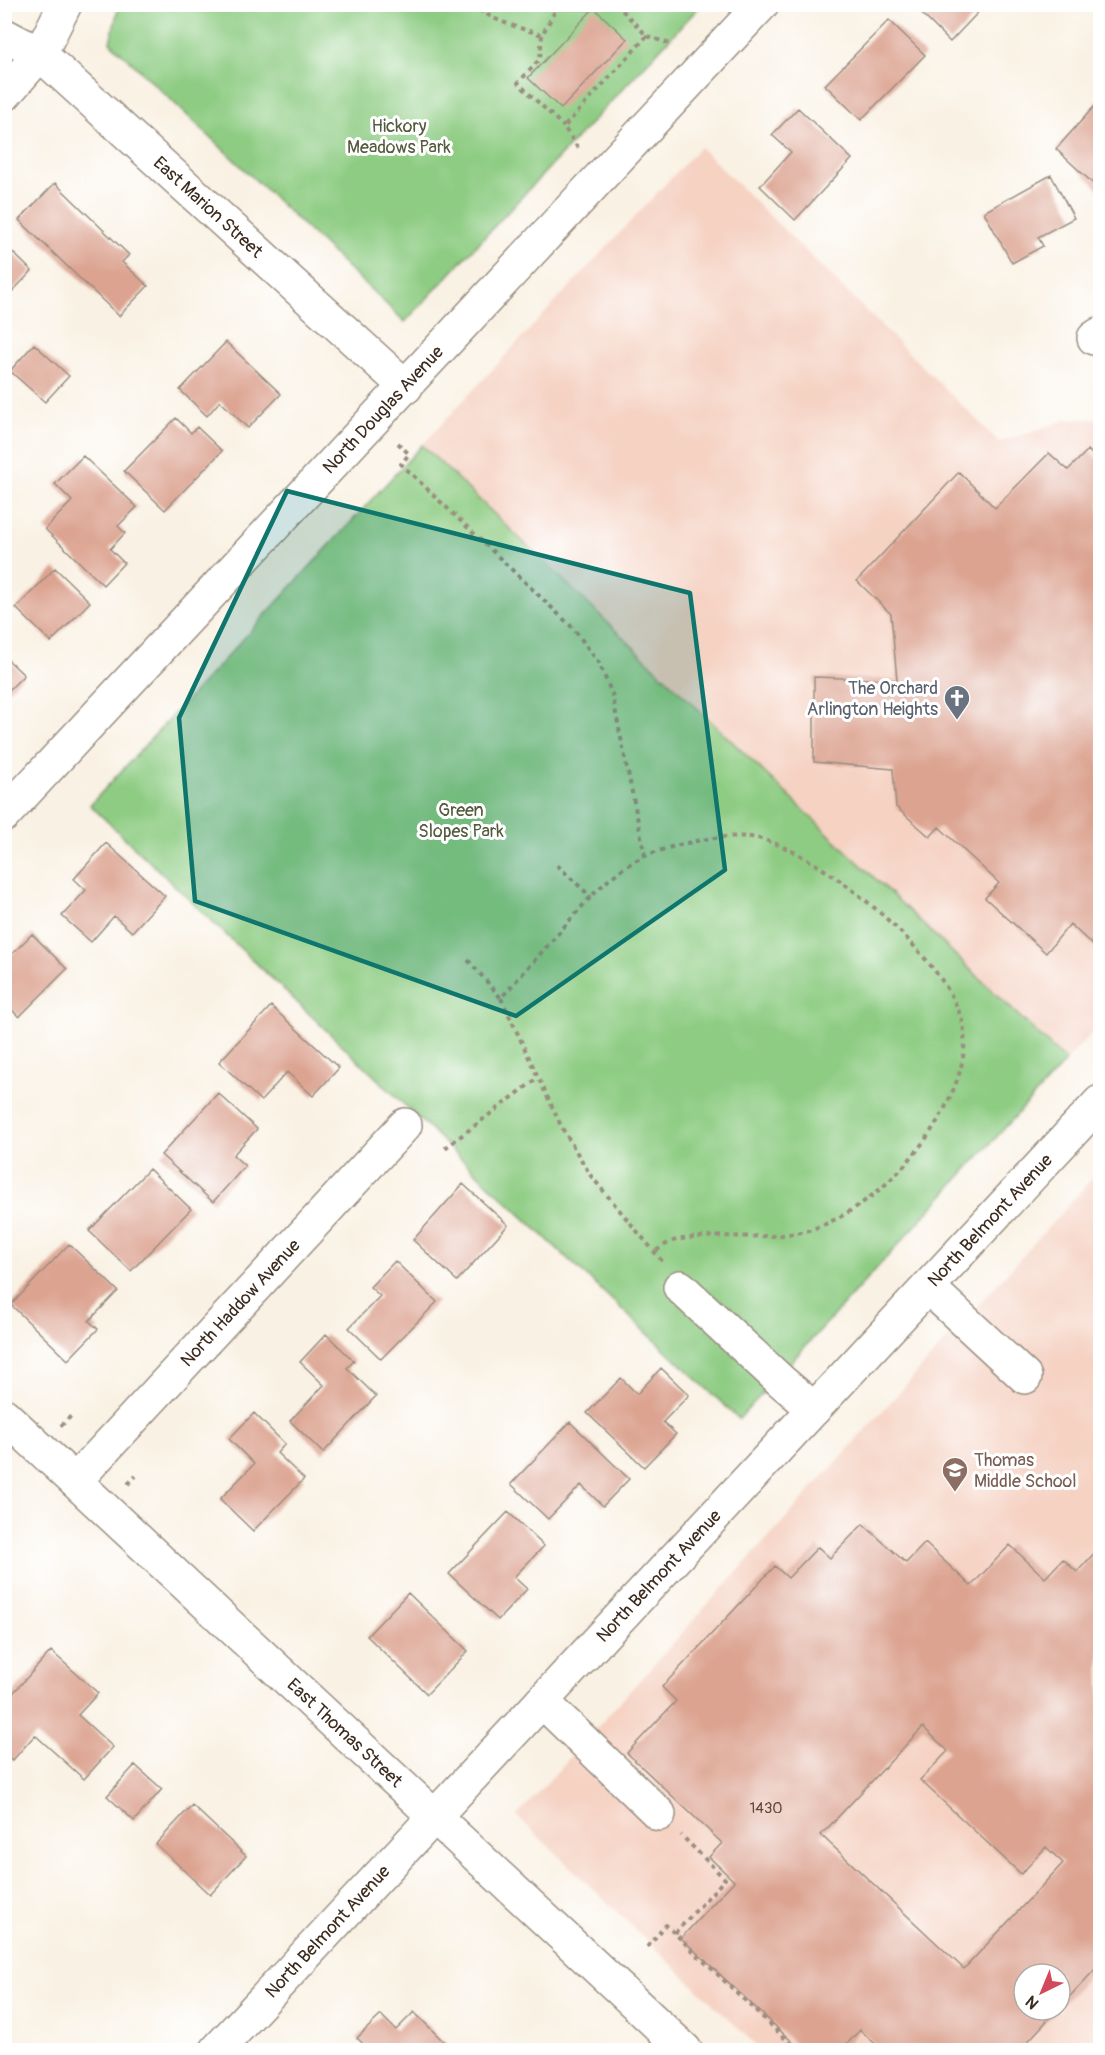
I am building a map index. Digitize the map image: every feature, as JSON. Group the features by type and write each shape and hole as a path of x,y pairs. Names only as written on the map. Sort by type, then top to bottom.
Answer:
{"street":[{"path":"4,95 40,54 65,4"},
{"name":"North Douglas Avenue","path":"4,815 762,4"},
{"name":"East Marion Street","path":"4,35 40,54 406,387"},
{"name":"North Belmont Avenue","path":"217,2050 1101,1102"},
{"name":"North Haddow Avenue","path":"75,1481 405,1125"},
{"path":"680,1287 814,1409"},
{"path":"928,1287 1025,1377"},
{"name":"East Thomas Street","path":"4,1415 685,2050"},
{"path":"542,1701 659,1814"}],"path":[{"path":"472,4 480,11 507,23 542,35"},
{"path":"559,4 542,35 540,58 518,83 564,127 578,148"},
{"path":"616,4 647,36 673,45"},
{"path":"564,127 647,36"},
{"path":"374,421 410,454 401,464 573,628 593,654 612,694 645,856"},
{"path":"501,998 591,897 621,870 645,856 702,839 728,836 757,838 796,852 834,875 852,889 930,963 958,1006 963,1026 964,1048 959,1075 935,1125 915,1155 880,1189 836,1218 802,1232 753,1237 674,1240 654,1252"},
{"path":"557,865 591,897"},
{"path":"468,960 501,998 562,1128 591,1176 676,1276 680,1287"},
{"path":"445,1149 538,1078"},
{"path":"659,1814 725,1879 675,1933"},
{"path":"647,1947 666,1925 797,2050"}],"highlighted area":[{"path":"287,491 690,593 725,870 516,1016 195,901 179,718"}],"shaded area":[{"path":"700,147 999,442 1067,420 1100,418 1100,1024 1066,1061 422,445"},
{"name":"Thomas Middle School","path":"1100,1170 1100,2050 761,2050 517,1816"}],"green space":[{"name":"Hickory Meadows Park","path":"119,5 701,5 405,322 110,42"},
{"name":"Green Slopes Park","path":"422,445 1066,1061 739,1419 453,1151 90,805"}],"building":[{"path":"912,4 986,4 950,42"},
{"path":"594,8 627,39 561,109 528,78"},
{"path":"889,20 925,55 861,120 825,85"},
{"path":"1100,100 1100,190 1056,149"},
{"path":"798,108 852,159 795,220 760,186 791,152 772,135"},
{"path":"1051,175 1074,218 1038,237 1043,246 1012,263 984,212"},
{"path":"55,183 129,255 122,262 148,286 119,316 19,220"},
{"path":"4,244 32,271 4,300"},
{"path":"226,342 281,394 248,428 220,401 207,416 180,390"},
{"path":"34,344 69,376 45,402 10,371"},
{"path":"176,418 191,433 197,427 222,451 165,510 124,471"},
{"name":"The Orchard Arlington Heights","path":"1088,450 1100,462 1100,952 1070,924 1046,953 985,898 999,883 939,827 930,837 896,807 893,769 814,762 814,677 897,680 891,614 857,581 959,472 995,508 1049,453 1068,470"},
{"path":"83,456 137,507 118,526 125,533 110,549 124,563 103,585 45,529 72,501 55,484"},
{"path":"55,568 90,602 51,642 16,608"},
{"path":"4,656 24,675 4,695"},
{"path":"106,843 165,896 132,932 114,916 91,942 62,916 86,890 74,879"},
{"path":"32,934 67,969 19,1017 4,1002 4,962"},
{"path":"271,1006 339,1068 313,1096 287,1072 261,1101 219,1062"},
{"path":"218,1093 257,1129 233,1155 245,1166 213,1202 161,1155"},
{"path":"149,1169 191,1209 131,1271 89,1231"},
{"path":"463,1184 508,1225 457,1281 413,1240"},
{"path":"69,1244 118,1291 89,1321 98,1329 68,1360 11,1305"},
{"path":"395,1261 437,1302 381,1359 349,1328 380,1296 370,1287"},
{"path":"326,1334 354,1361 347,1368 376,1396 323,1453 290,1421 324,1385 300,1362"},
{"path":"661,1368 689,1395 663,1422 676,1434 644,1467 587,1413 621,1378 637,1394"},
{"path":"254,1413 285,1444 277,1453 304,1479 253,1531 220,1499 254,1464 229,1439"},
{"path":"570,1422 629,1479 603,1506 581,1485 548,1519 511,1484"},
{"path":"508,1512 544,1546 514,1577 527,1589 498,1620 449,1574"},
{"path":"863,1524 906,1563 925,1543 971,1586 1010,1545 1045,1578 1063,1559 1077,1572 1100,1547 1100,1964 1072,1994 1072,1962 1012,1962 1012,2022 1046,2022 1020,2050 882,2050 860,2030 841,2050 801,2050 681,1938 734,1881 709,1857 722,1843 627,1753 676,1701 662,1687 775,1566 788,1578 818,1547 830,1558","holes":["923,1727 948,1751 920,1780 1021,1874 1046,1847 1063,1863 964,1969 821,1835"]},
{"path":"408,1593 468,1651 427,1694 367,1636"},
{"path":"51,1651 98,1693 78,1715 113,1747 84,1779 35,1735 12,1761 4,1755 4,1703"},
{"path":"135,1765 162,1789 134,1821 107,1796"},
{"path":"192,1805 246,1856 210,1895 156,1844"},
{"path":"414,2012 448,2046 444,2050 370,2050 357,2038 381,2015 396,2030"}],"place":[{"name":"The Orchard Arlington Heights","path":"957,721"},
{"name":"Thomas Middle School","path":"955,1493"}]}
